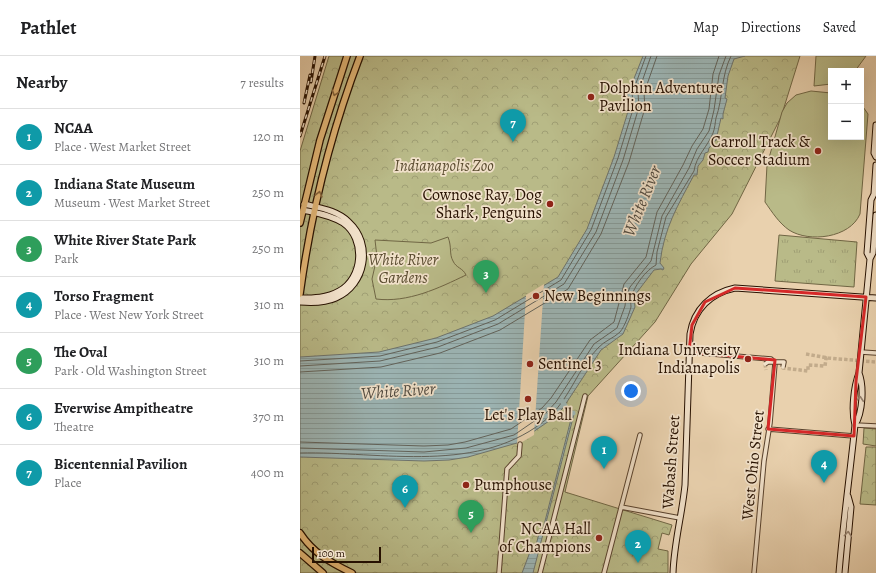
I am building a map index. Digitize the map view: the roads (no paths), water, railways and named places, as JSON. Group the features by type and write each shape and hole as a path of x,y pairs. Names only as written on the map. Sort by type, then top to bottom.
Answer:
{"main road":[{"path":"300,223 320,140 347,56"},
{"path":"300,294 315,210 334,135 360,56"},
{"path":"300,533 312,548 323,558 352,573"},
{"path":"300,553 323,573"}],"street":[{"path":"876,125 874,152 876,157"},
{"path":"870,259 867,253 871,200 875,196 876,165"},
{"path":"300,302 325,302 341,296 356,282 364,264 362,242 355,228 341,216 303,207"},
{"path":"300,298 324,296 340,291 350,280 358,264 358,245 350,230 337,219 315,210"},
{"path":"838,573 844,507 848,495 854,436 855,425 853,418 856,380 860,373 866,297 870,259 873,253 876,215"},
{"name":"Wabash Street","path":"673,573 674,554 685,480 689,352 692,325 697,313 705,302 725,290 746,288 876,298"},
{"name":"West Ohio Street","path":"689,352 773,361 774,370 754,573"},
{"path":"861,352 876,354"},
{"path":"765,364 768,362 784,362 783,367"},
{"path":"540,573 585,396"},
{"path":"855,425 876,426"},
{"path":"768,429 854,436"},
{"path":"604,573 640,435"},
{"path":"499,573 507,469 519,456 520,444"},
{"path":"844,573 851,507 848,495"},
{"path":"621,507 680,518"}],"water":[{"name":"White River","path":"643,56 745,56 734,59 728,76 725,98 727,99 723,119 721,118 716,140 709,148 708,152 705,153 703,160 698,166 697,175 694,175 672,217 662,250 660,263 664,268 663,270 654,270 638,291 634,299 635,307 623,334 601,350 563,408 552,419 517,443 468,457 449,460 424,461 300,457 300,357 379,352 436,338 493,316 558,277 587,229 614,157 630,105 630,98 627,96"},
{"path":"571,409 574,414 533,573 522,573 533,544 536,545 540,530 543,529 571,419 565,416"}],"waterway":[{"path":"562,401 570,414 573,413"}],"tunnel":[{"path":"806,354 828,358 876,362"},
{"path":"783,367 808,371 808,365 825,366 826,358 828,358"},
{"path":"765,364 766,370"}],"railway":[{"path":"311,82 315,56"},
{"path":"300,136 325,56"},
{"path":"304,103 310,75"}],"place":[{"name":"Dolphin Adventure Pavilion","path":"591,97"},
{"name":"Bicentennial Pavilion","path":"513,142"},
{"name":"Carroll Track & Soccer Stadium","path":"818,151"},
{"name":"Cownose Ray, Dog Shark, Penguins","path":"550,204"},
{"name":"White River State Park","path":"486,293"},
{"name":"New Beginnings","path":"536,296"},
{"name":"Indiana University Indianapolis","path":"748,359"},
{"name":"Sentinel 3","path":"530,364"},
{"name":"Let's Play Ball","path":"528,399"},
{"name":"NCAA","path":"604,469"},
{"name":"Torso Fragment","path":"824,483"},
{"name":"Pumphouse","path":"466,485"},
{"name":"Everwise Ampitheatre","path":"405,508"},
{"name":"The Oval","path":"471,533"},
{"name":"NCAA Hall of Champions","path":"599,538"},
{"name":"Indiana State Museum","path":"638,563"}],"park label":[{"name":"Indianapolis Zoo","path":"444,166"},
{"name":"White River Gardens","path":"403,269"}]}
